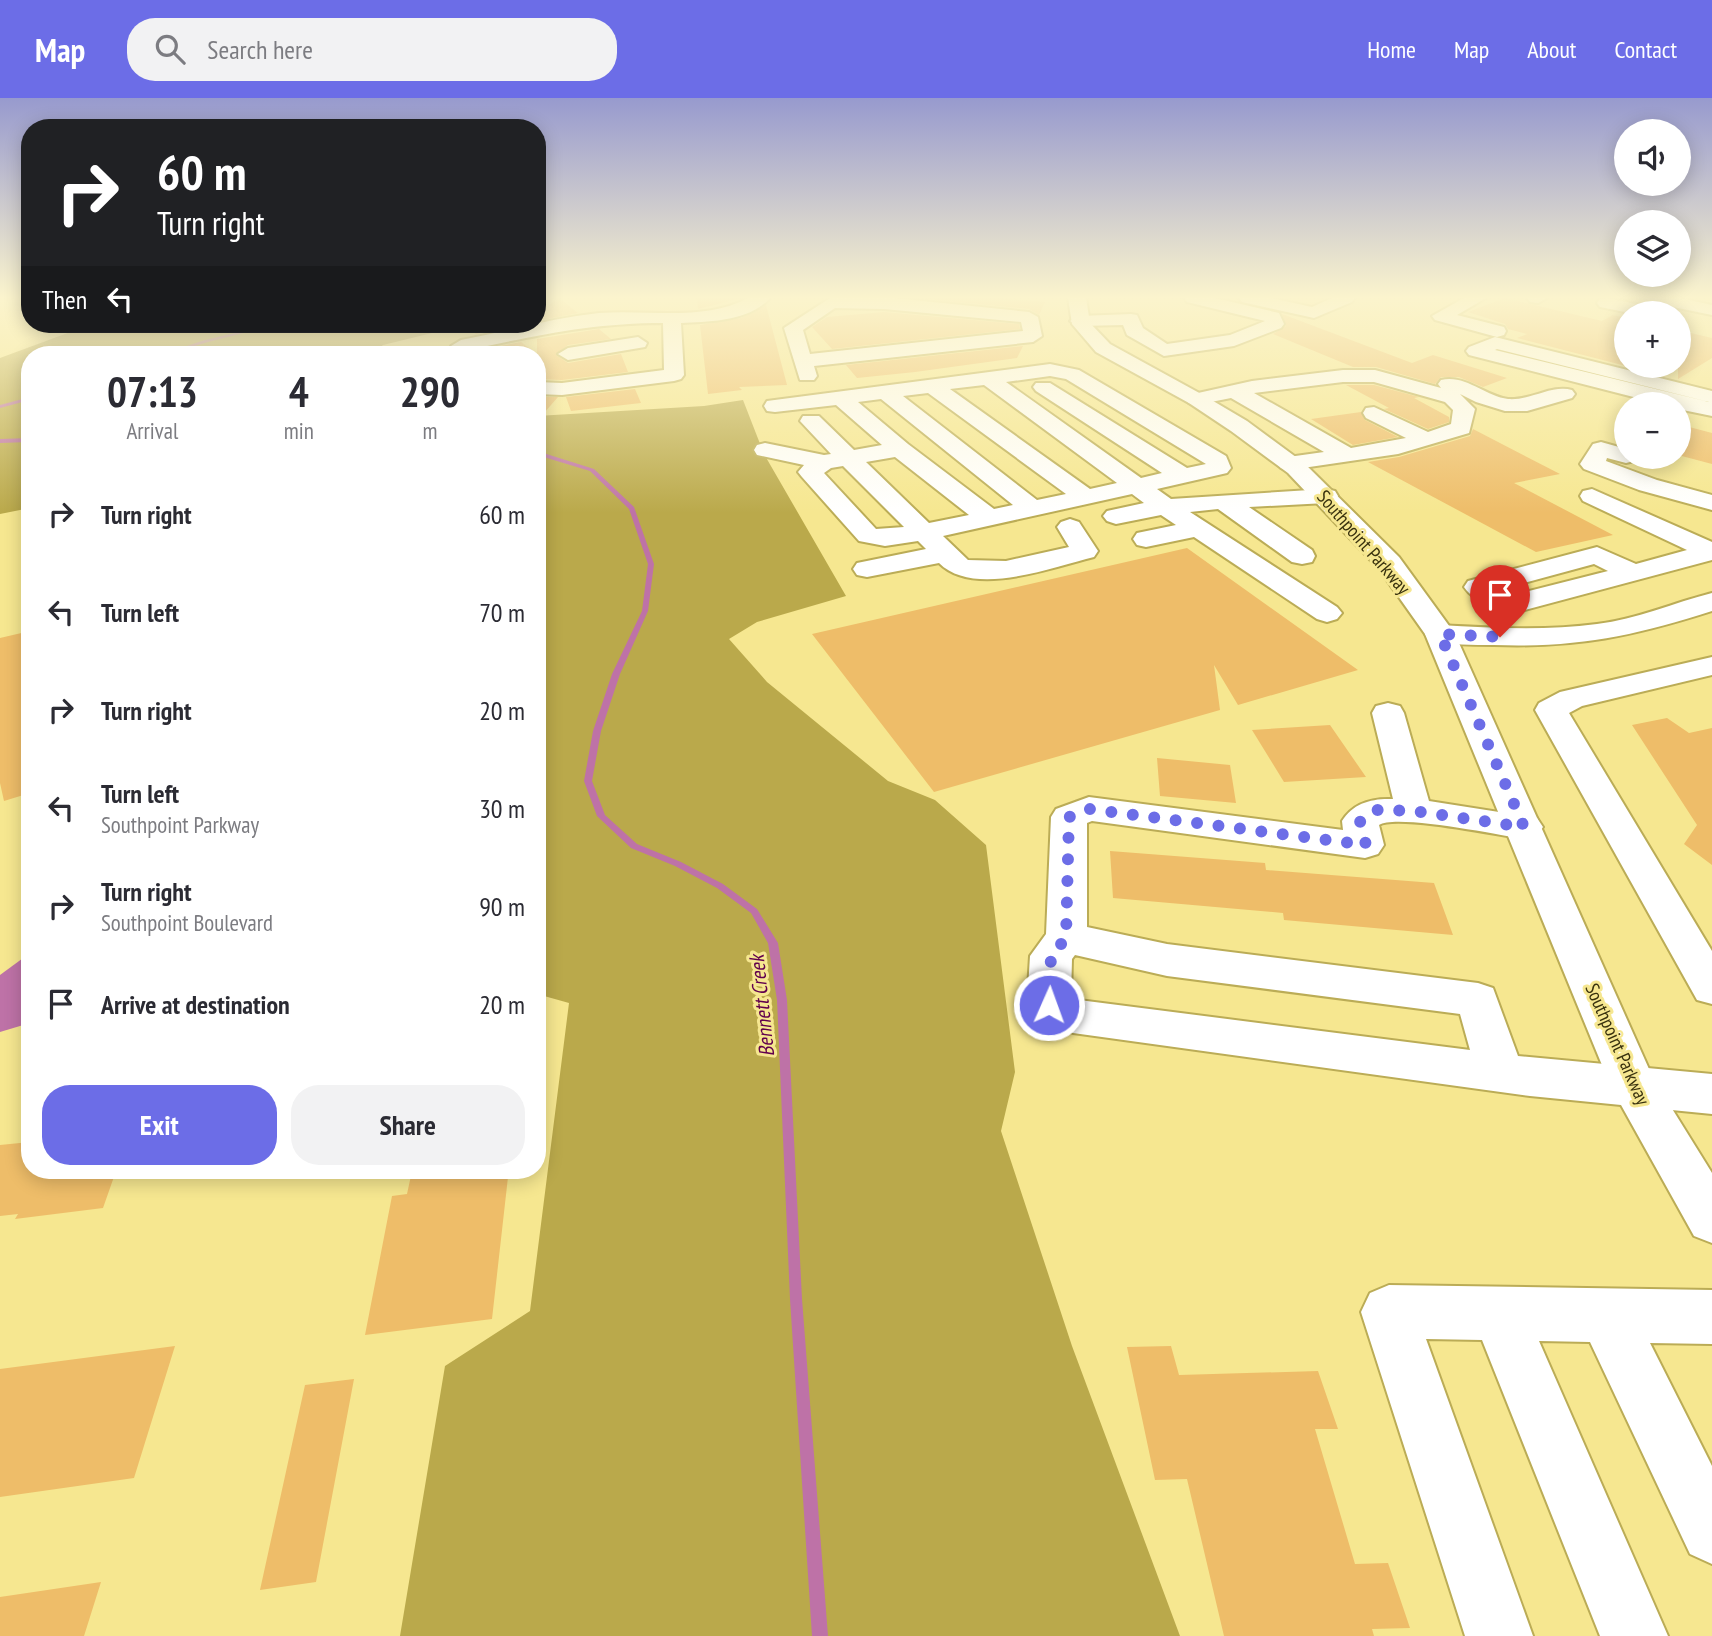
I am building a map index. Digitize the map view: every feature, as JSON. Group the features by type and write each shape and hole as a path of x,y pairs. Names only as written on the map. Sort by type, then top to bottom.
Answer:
{"main road":[{"path":"653,370 657,377"},
{"path":"546,388 562,389 674,375 674,370"},
{"path":"775,406 1061,370 1218,461 1219,468 925,532 885,538 868,536 810,471 824,461"},
{"name":"Southpoint Parkway","path":"1142,370 1196,399 1289,463 1326,496 1389,563 1440,634 1634,1087 1712,1219"},
{"path":"1196,399 1310,380 1349,370"},
{"path":"1368,370 1375,376 1439,388 1475,391 1483,398 1505,405 1527,405 1565,394"},
{"path":"1289,463 1346,456 1426,440 1461,428 1464,410 1452,398 1439,388 1393,370"},
{"path":"1547,370 1709,410 1712,408"},
{"path":"1603,370 1712,397"},
{"path":"1023,374 1183,476"},
{"path":"987,378 1166,507 1327,613"},
{"path":"1310,380 1345,398"},
{"path":"932,386 1086,497"},
{"path":"1235,391 1346,456"},
{"path":"885,392 1033,509"},
{"path":"841,398 900,449 989,518"},
{"path":"1374,414 1426,440"},
{"path":"811,422 852,458 959,567 977,572 995,572 1085,551 1057,530 1166,507 1326,496"},
{"path":"765,450 824,461 900,449"},
{"path":"1614,452 1601,449 1592,464 1648,485 1712,503"},
{"path":"1673,469 1712,480"},
{"path":"1592,496 1712,552"},
{"path":"1223,501 1302,556"},
{"path":"1146,539 1198,528"},
{"path":"867,569 983,546"},
{"path":"1632,572 1597,555 1478,587 1503,601 1521,602 1712,552"},
{"path":"1549,568 1584,587 1586,594 1612,609 1639,618 1712,663"},
{"path":"1440,634 1500,637 1561,636 1598,632 1639,618 1712,603"},
{"path":"1712,663 1572,699 1551,710 1712,988"},
{"path":"1388,713 1414,811"},
{"path":"1524,827 1414,811 1377,810 1360,821 1366,845 1089,809 1069,817 1066,938 1051,956 1049,1005 1073,1016 1500,1073 1712,1094"},
{"path":"1066,938 1167,960 1478,1000 1500,1073"},
{"path":"1499,1636 1390,1312 1712,1317"},
{"path":"1499,1314 1634,1636"},
{"path":"1606,1315 1712,1532"}],"shaded area":[{"path":"0,370 21,370 21,510 0,514"},
{"path":"743,400 764,454 846,596 757,622 729,639 767,682 888,781 935,800 986,845 1015,1072 1001,1131 1072,1346 1180,1636 400,1636 445,1366 530,1311 569,1003 546,997 546,415 704,406"},
{"path":"21,960 21,1026 0,1032 0,975"}],"building":[{"path":"546,370 627,370 628,372 546,379"},
{"path":"705,370 783,370 787,385 739,387 742,390 708,394"},
{"path":"850,370 931,370 915,372 857,378"},
{"path":"1386,370 1481,370 1507,378 1483,387 1459,377 1441,377 1435,384"},
{"path":"1346,385 1374,385 1419,397 1414,398 1449,417 1449,422 1428,429 1384,409 1389,408"},
{"path":"635,389 641,403 571,411 566,397"},
{"path":"546,397 558,397 546,411"},
{"path":"1361,412 1365,420 1398,437 1353,445 1311,419"},
{"path":"1691,427 1712,433 1712,464 1691,458"},
{"path":"1473,429 1560,474 1514,483 1613,535 1536,552 1368,462 1399,457 1470,436"},
{"path":"1187,548 1358,670 1238,705 1214,665 1220,710 934,792 812,634"},
{"path":"21,633 21,796 4,801 0,783 0,638"},
{"path":"1667,718 1689,733 1712,728 1712,865 1684,844 1697,825 1632,725"},
{"path":"1330,725 1366,777 1284,782 1252,730"},
{"path":"1157,758 1230,765 1236,803 1160,796"},
{"path":"1110,851 1265,863 1266,870 1434,883 1453,935 1284,920 1283,913 1113,898"},
{"path":"21,1143 21,1179 113,1179 103,1208 15,1219 18,1214 0,1216 0,1145"},
{"path":"410,1179 508,1179 492,1319 365,1335 392,1196 407,1194"},
{"path":"175,1346 134,1478 0,1497 0,1369"},
{"path":"1171,1346 1179,1375 1318,1371 1338,1429 1315,1429 1355,1564 1388,1563 1410,1628 1372,1629 1374,1636 1224,1636 1187,1479 1155,1480 1127,1347"},
{"path":"354,1379 316,1582 260,1590 305,1385"},
{"path":"101,1582 84,1636 0,1636 0,1597"}],"waterway":[{"path":"0,407 21,401"},
{"name":"Bennett Creek","path":"0,441 21,440"},
{"name":"Bennett Creek","path":"546,456 592,470 632,508 651,564 645,611 616,674 597,731 588,781 601,816 634,846 678,864 720,886 754,911 773,943 782,1000 796,1299 820,1636"}],"route":[{"path":"1049,1005 1051,956 1066,938 1069,817 1089,809 1366,845 1360,821 1377,810 1414,811 1524,827 1440,634 1500,637"}]}
